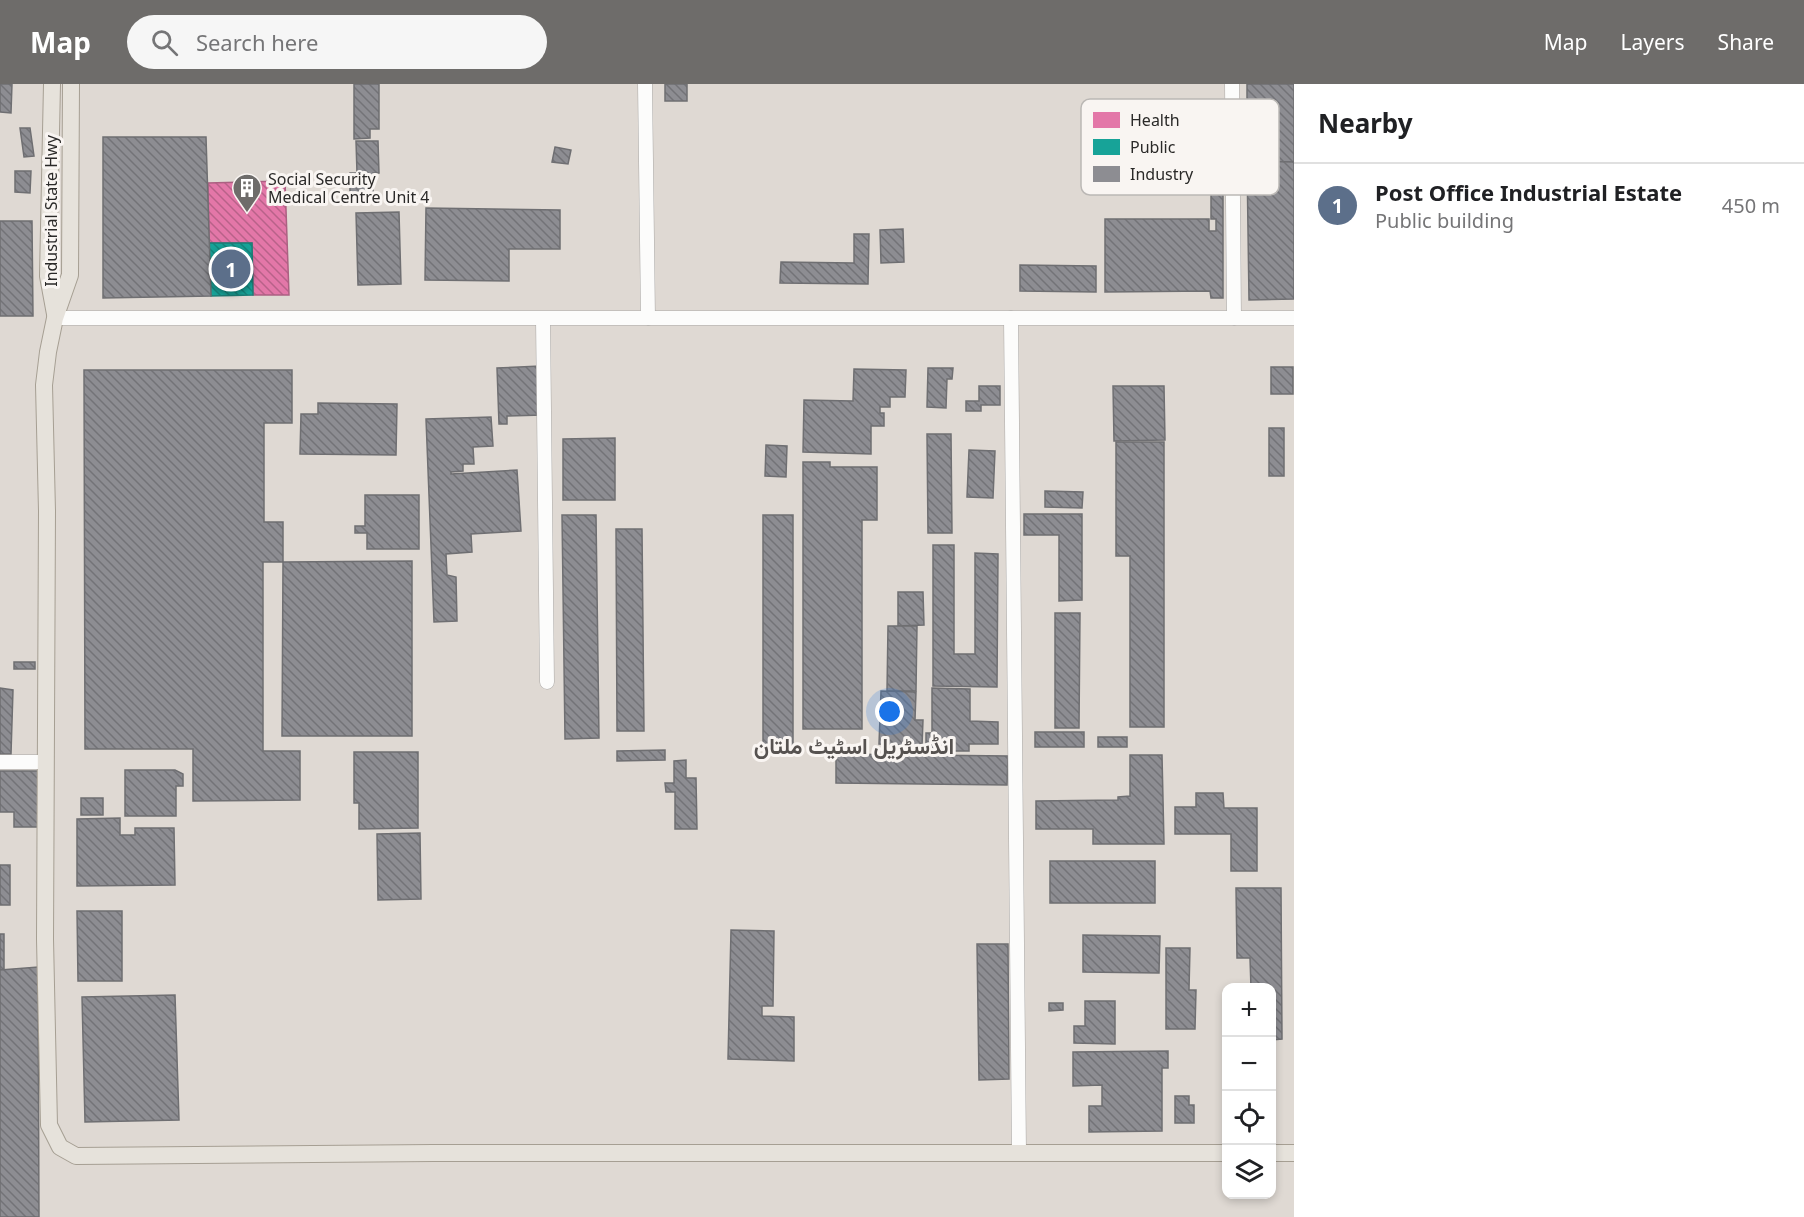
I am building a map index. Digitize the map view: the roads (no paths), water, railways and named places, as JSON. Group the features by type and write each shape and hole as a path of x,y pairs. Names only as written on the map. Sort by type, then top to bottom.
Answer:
{"main road":[{"name":"Industrial State Hwy","path":"52,84 48,276 55,318"},
{"name":"Industrial State Hwy","path":"55,318 70,276 71,84"},
{"path":"55,318 44,385 45,939 49,1125 60,1147 76,1156 1222,1152"},
{"path":"1276,1153 1294,1153"}],"street":[{"path":"645,84 648,318"},
{"path":"1232,84 1232,99"},
{"path":"1233,195 1234,318"},
{"path":"55,318 1294,318"},
{"path":"1011,318 1019,1152"},
{"path":"543,319 546,682"},
{"path":"0,762 46,762"}],"place":[{"name":"Social Security Medical Centre Unit 4","path":"247,214"},
{"name":"Post Office Industrial Estate","path":"231,269"}],"district":[{"name":"انڈسٹریل اسٹیٹ ملتان","path":"854,745"}]}
